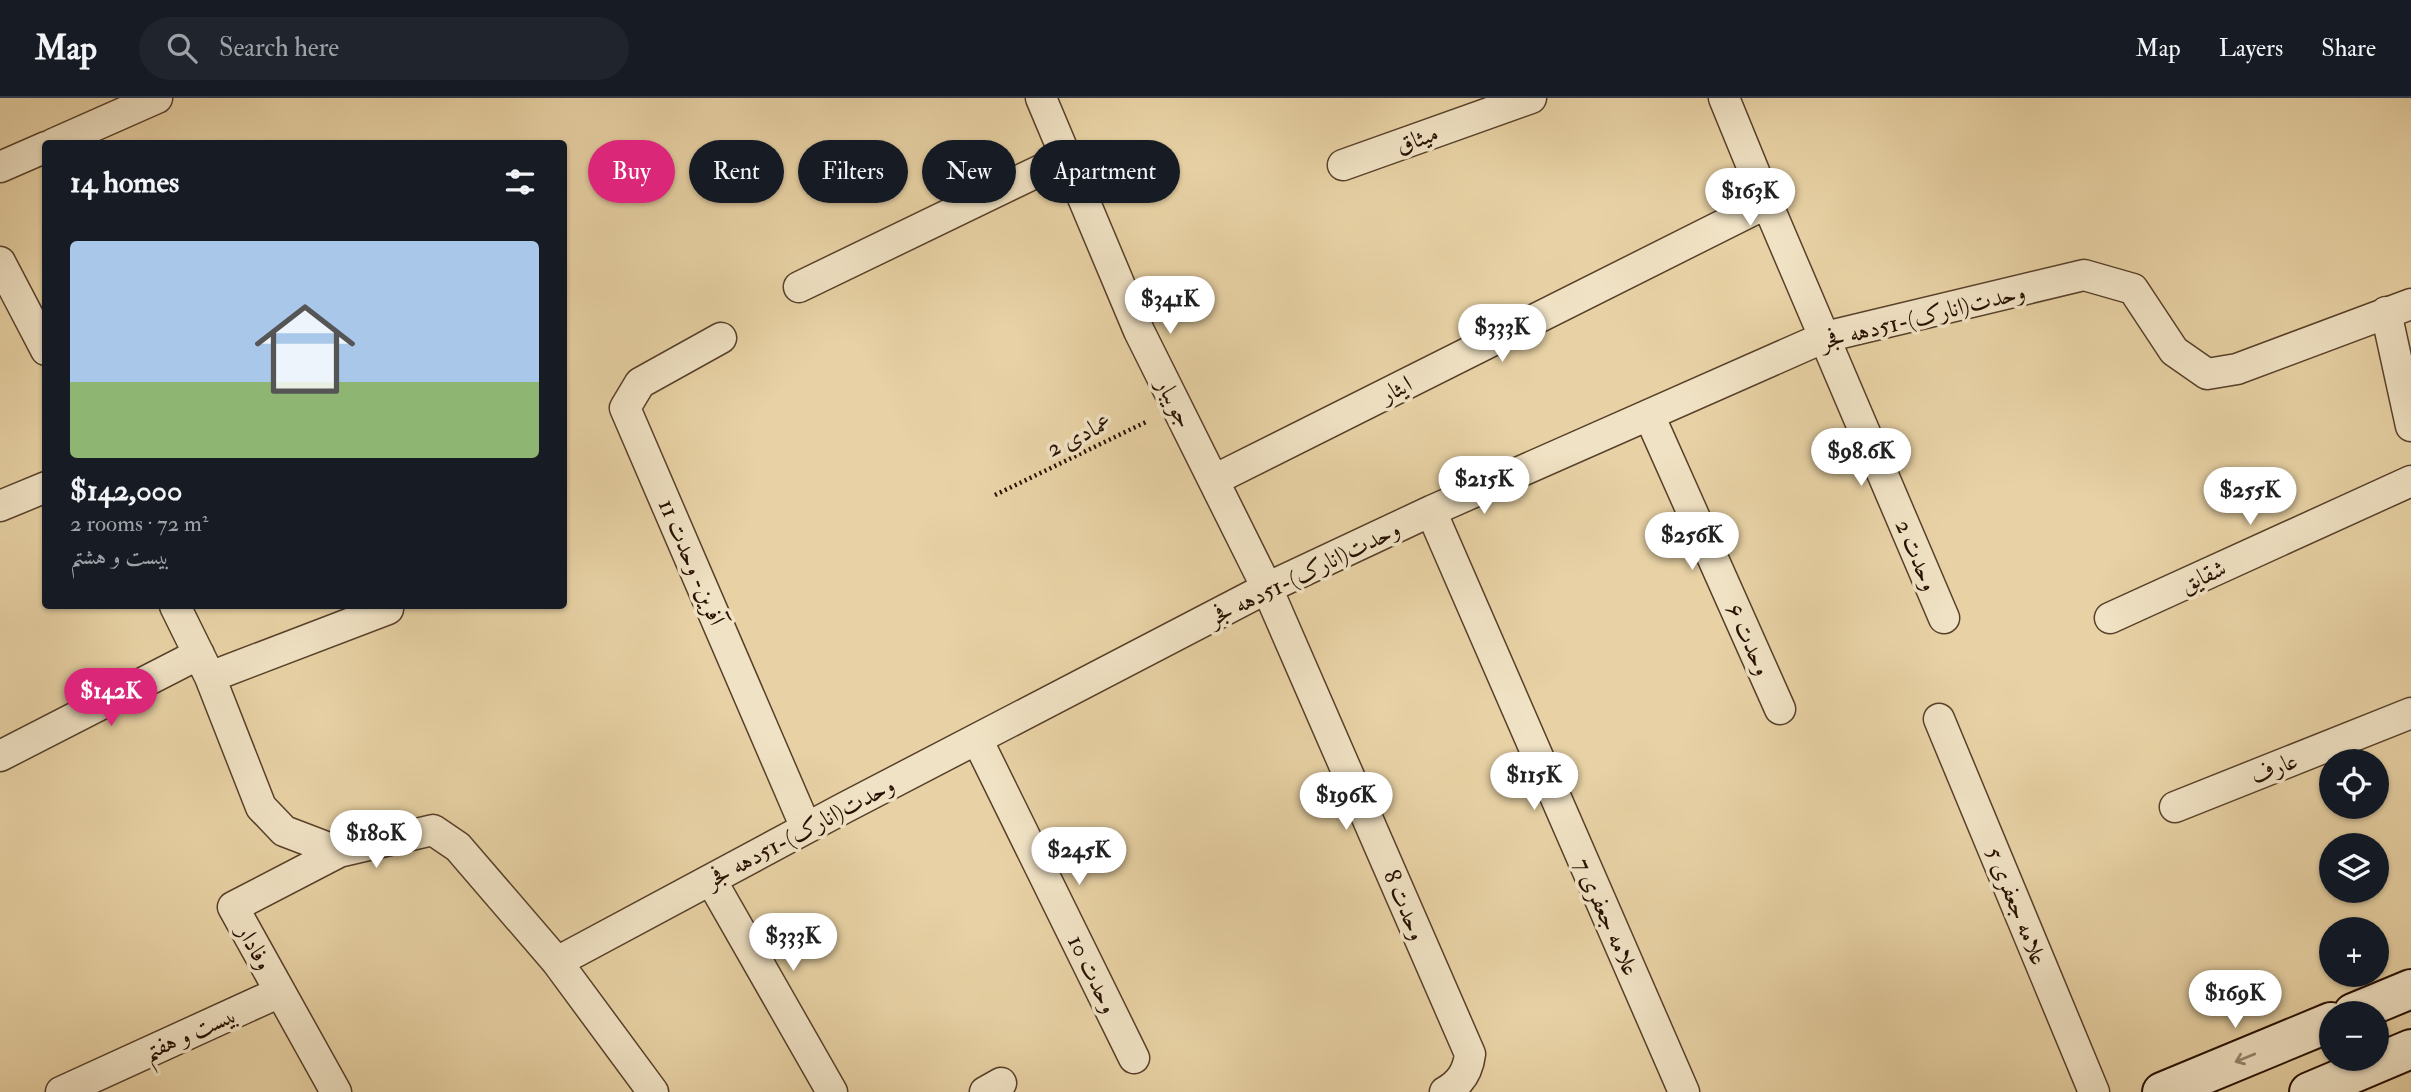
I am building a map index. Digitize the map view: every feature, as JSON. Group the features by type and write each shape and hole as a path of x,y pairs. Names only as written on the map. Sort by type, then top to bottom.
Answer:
{"main road":[{"path":"2382,1001 2411,989"},
{"path":"2162,1092 2319,1027"},
{"path":"2309,1092 2411,1049"}],"street":[{"path":"62,140 157,98"},
{"name":"جویبار","path":"1041,98 1058,140"},
{"name":"میثاق","path":"1343,165 1531,98"},
{"name":"وحدت 2","path":"1724,98 1944,618"},
{"path":"0,167 42,149"},
{"path":"799,287 1030,175"},
{"name":"جویبار","path":"1085,203 1139,331 1267,588"},
{"name":"ایثار","path":"1214,480 1767,203"},
{"path":"0,262 42,342"},
{"name":"وحدت(انارک)-51دهه فجر","path":"557,962 806,828 1267,588 1431,511 1825,337 2084,275 2133,289 2174,351 2207,374 2237,369 2399,308"},
{"path":"2399,308 2411,426"},
{"name":"آفرین- وحدت 11","path":"721,338 640,383 625,408 806,828"},
{"name":"وحدت ۶","path":"1649,415 1780,709"},
{"name":"شقایق","path":"2110,618 2411,481"},
{"path":"0,506 42,489"},
{"name":"علامه جعفری 7","path":"1431,511 1684,1092"},
{"name":"وحدت 8","path":"1267,588 1470,1054 1469,1069 1455,1086 1446,1092"},
{"path":"176,609 205,666 261,807 284,831 339,852 433,830 458,847 557,962 653,1092"},
{"path":"0,756 205,666 388,609"},
{"name":"عارف","path":"2175,807 2411,713"},
{"name":"علامه جعفری 5","path":"1939,719 2094,1092"},
{"name":"وحدت 10","path":"977,739 1134,1058"},
{"name":"وفادار","path":"336,1092 233,907 339,852"},
{"path":"711,880 832,1092"},
{"name":"بیست و هفتم","path":"61,1092 280,992"}],"path":[{"name":"عمادی 2","path":"995,495 1177,407"}]}
